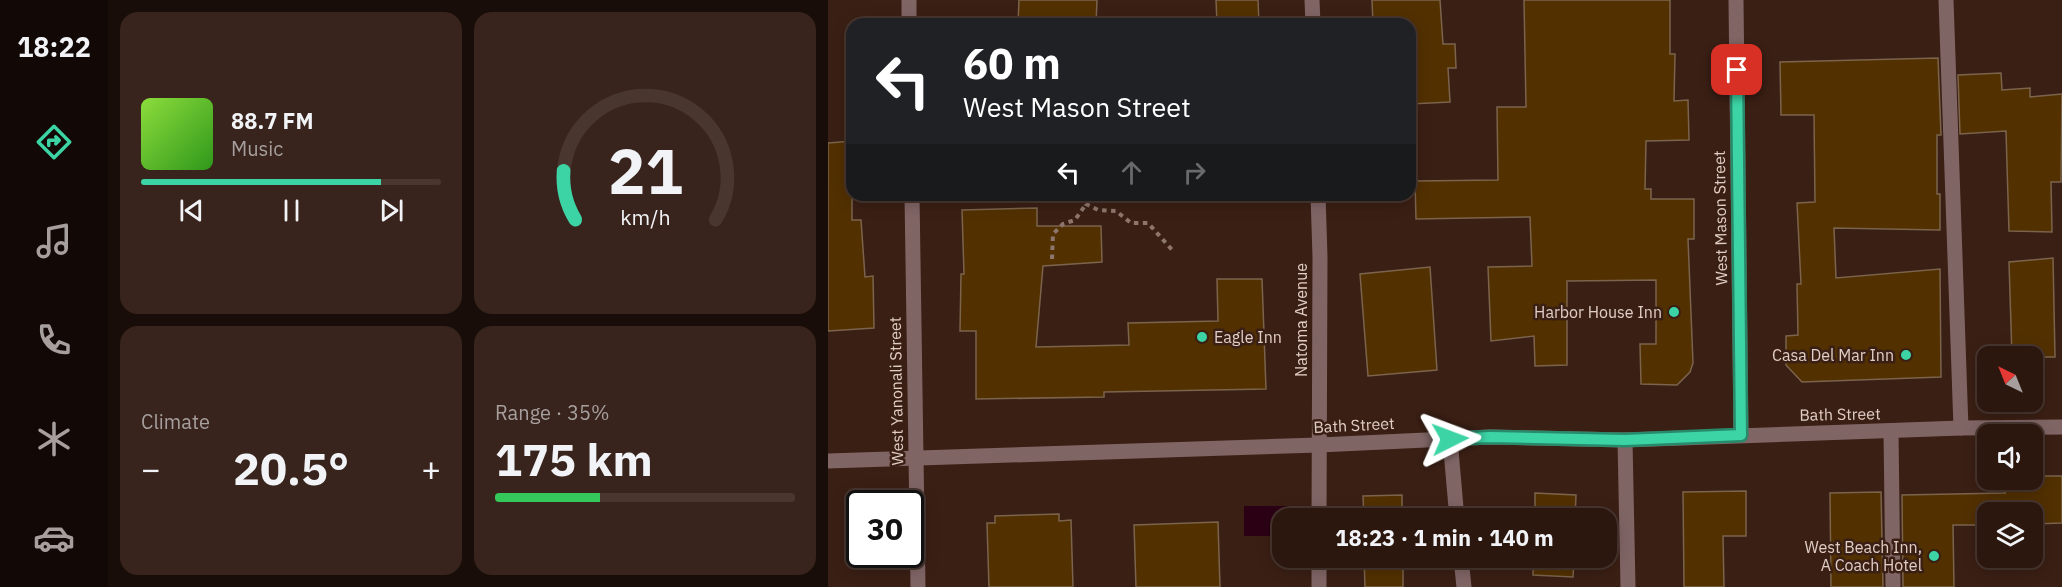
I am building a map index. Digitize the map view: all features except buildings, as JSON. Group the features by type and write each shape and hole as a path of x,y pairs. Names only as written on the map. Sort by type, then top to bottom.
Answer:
{"street":[{"path":"909,0 909,18"},
{"path":"1312,0 1313,18"},
{"name":"West Mason Street","path":"1736,0 1741,435"},
{"path":"1946,0 1961,428"},
{"name":"West Yanonali Street","path":"912,201 918,587"},
{"name":"Natoma Avenue","path":"1318,201 1319,508"},
{"name":"Bath Street","path":"828,461 1490,437 1625,440 1961,428 2062,427"},
{"path":"1891,431 1893,587"},
{"path":"1450,439 1456,508"},
{"path":"1625,440 1628,587"},
{"path":"1319,568 1319,587"},
{"path":"1462,568 1464,587"}],"path":[{"path":"1085,201 1086,204 1098,210 1116,212 1131,224 1148,223 1174,252"},
{"path":"1052,259 1053,234 1064,224 1075,220 1086,204"}],"shaded area":[{"path":"1244,506 1295,506 1296,508 1272,508 1272,536 1244,536"}],"place":[{"name":"Harbor House Inn","path":"1674,312"},
{"name":"Eagle Inn","path":"1202,337"},
{"name":"Casa Del Mar Inn","path":"1906,355"},
{"name":"West Beach Inn, A Coach Hotel","path":"1934,556"}],"route":[{"path":"1450,439 1490,437 1625,440 1741,435 1737,70"}]}
